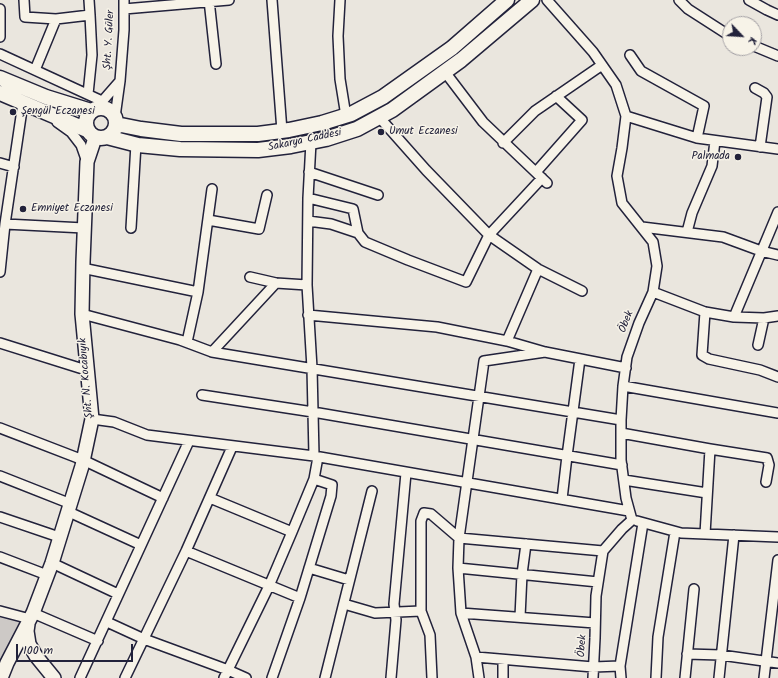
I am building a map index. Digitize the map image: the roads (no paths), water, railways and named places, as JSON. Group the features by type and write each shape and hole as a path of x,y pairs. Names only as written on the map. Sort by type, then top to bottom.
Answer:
{"main road":[{"name":"Sakarya Caddesi","path":"115,121 141,129 181,134 258,134 322,123 346,116 383,97 452,48 507,0"},
{"name":"Sakarya Caddesi","path":"0,93 96,135 136,144 180,149 258,150 311,142 357,129 392,110 461,60 532,0"},
{"path":"0,78 46,97 103,108 108,110 115,121 112,134 96,135 85,121 96,107"}],"street":[{"path":"24,0 25,17 56,19 90,15"},
{"path":"88,94 92,56 89,0"},
{"path":"124,4 229,0"},
{"path":"272,0 282,131"},
{"path":"340,0 338,36 340,79 346,116"},
{"name":"Öbek","path":"547,0 593,52 616,85 626,116 617,176 622,203 653,242 657,266 653,292 639,323 627,357 623,386 621,433 622,465 626,498 632,520 622,529 604,551 596,596 593,678"},
{"path":"679,0 688,9 722,32"},
{"path":"749,0 778,15"},
{"path":"209,1 216,64"},
{"name":"Şht. Y. Güler","path":"115,121 124,30 124,4"},
{"path":"0,8 0,36"},
{"path":"35,70 56,19"},
{"path":"762,49 778,54"},
{"path":"0,54 88,94 96,107 120,81"},
{"path":"630,55 641,71 704,106 697,138"},
{"path":"504,143 535,110 602,65"},
{"path":"445,72 483,122 542,178"},
{"path":"755,88 764,92 767,97 760,148"},
{"path":"308,198 353,209 358,233 365,242 466,282 489,235 542,178 582,120 556,96"},
{"path":"0,272 2,239 6,224 23,103"},
{"path":"41,111 71,132 81,146 87,162"},
{"path":"626,116 697,138 760,148 778,149"},
{"path":"380,117 426,170 489,235 538,269 582,291"},
{"name":"Şht. N. Kocabıyık","path":"1,678 32,616 50,569 59,537 70,508 92,419 86,370 82,314 82,268 87,162 96,135"},
{"path":"687,232 692,213 712,166 715,141"},
{"path":"224,678 269,586 314,479 316,457 307,285 308,198 311,142"},
{"path":"131,228 136,144"},
{"path":"0,163 14,167"},
{"path":"309,172 378,195"},
{"path":"187,342 198,292 212,189"},
{"path":"208,220 259,229 267,195"},
{"path":"734,317 778,214"},
{"path":"308,221 331,224 358,233"},
{"path":"6,224 84,228"},
{"path":"642,227 723,237 761,251 778,255"},
{"path":"82,268 198,292"},
{"path":"507,341 538,269"},
{"path":"250,277 276,283 307,285"},
{"path":"212,352 276,283"},
{"path":"653,292 705,312 734,317 764,318 778,316"},
{"path":"705,312 702,355 708,359 760,370 778,377"},
{"path":"82,314 187,342 212,352 621,420"},
{"path":"308,315 437,326 507,341 545,352 626,368"},
{"path":"758,345 764,318"},
{"path":"0,343 86,370"},
{"path":"479,678 476,657 461,613 458,568 459,538 468,483 484,361 545,352"},
{"path":"562,499 566,456 574,412 580,359"},
{"path":"623,386 778,413"},
{"path":"202,395 313,412 622,465"},
{"path":"92,419 114,422 147,435 316,457 629,510"},
{"path":"0,428 83,460 162,498"},
{"path":"621,433 767,458 769,466 766,482"},
{"path":"80,678 189,441"},
{"path":"125,678 186,551 232,447"},
{"path":"705,534 710,449"},
{"path":"391,678 395,613 394,604 406,473"},
{"path":"0,476 70,508 141,545"},
{"path":"272,678 300,598 331,496 332,485 314,479"},
{"path":"624,480 707,493"},
{"path":"325,678 372,491"},
{"path":"210,498 292,532"},
{"path":"432,678 430,635 421,612 421,521 424,513 431,514 459,538 604,551"},
{"path":"0,517 59,537"},
{"path":"632,520 680,533 778,537"},
{"path":"621,678 620,666 643,523"},
{"path":"656,678 658,637 675,532"},
{"path":"719,678 734,535"},
{"path":"520,617 522,574 526,544"},
{"path":"186,551 300,598"},
{"path":"0,557 50,569 118,594"},
{"path":"764,678 778,560"},
{"path":"309,568 349,580"},
{"path":"458,568 598,582"},
{"path":"684,678 694,590"},
{"path":"344,604 375,613 421,612"},
{"path":"0,611 32,616 98,641"},
{"path":"461,613 595,623"},
{"path":"32,616 27,626 29,644 36,656 54,678"},
{"path":"107,622 144,639 246,678"},
{"path":"687,654 721,655 778,663"},
{"path":"476,657 593,667 620,666"},
{"path":"503,660 503,678"}],"place":[{"name":"Şengül Eczanesi","path":"13,112"},
{"name":"Umut Eczanesi","path":"381,132"},
{"name":"Palmada","path":"738,157"},
{"name":"Emniyet Eczanesi","path":"23,209"}]}
